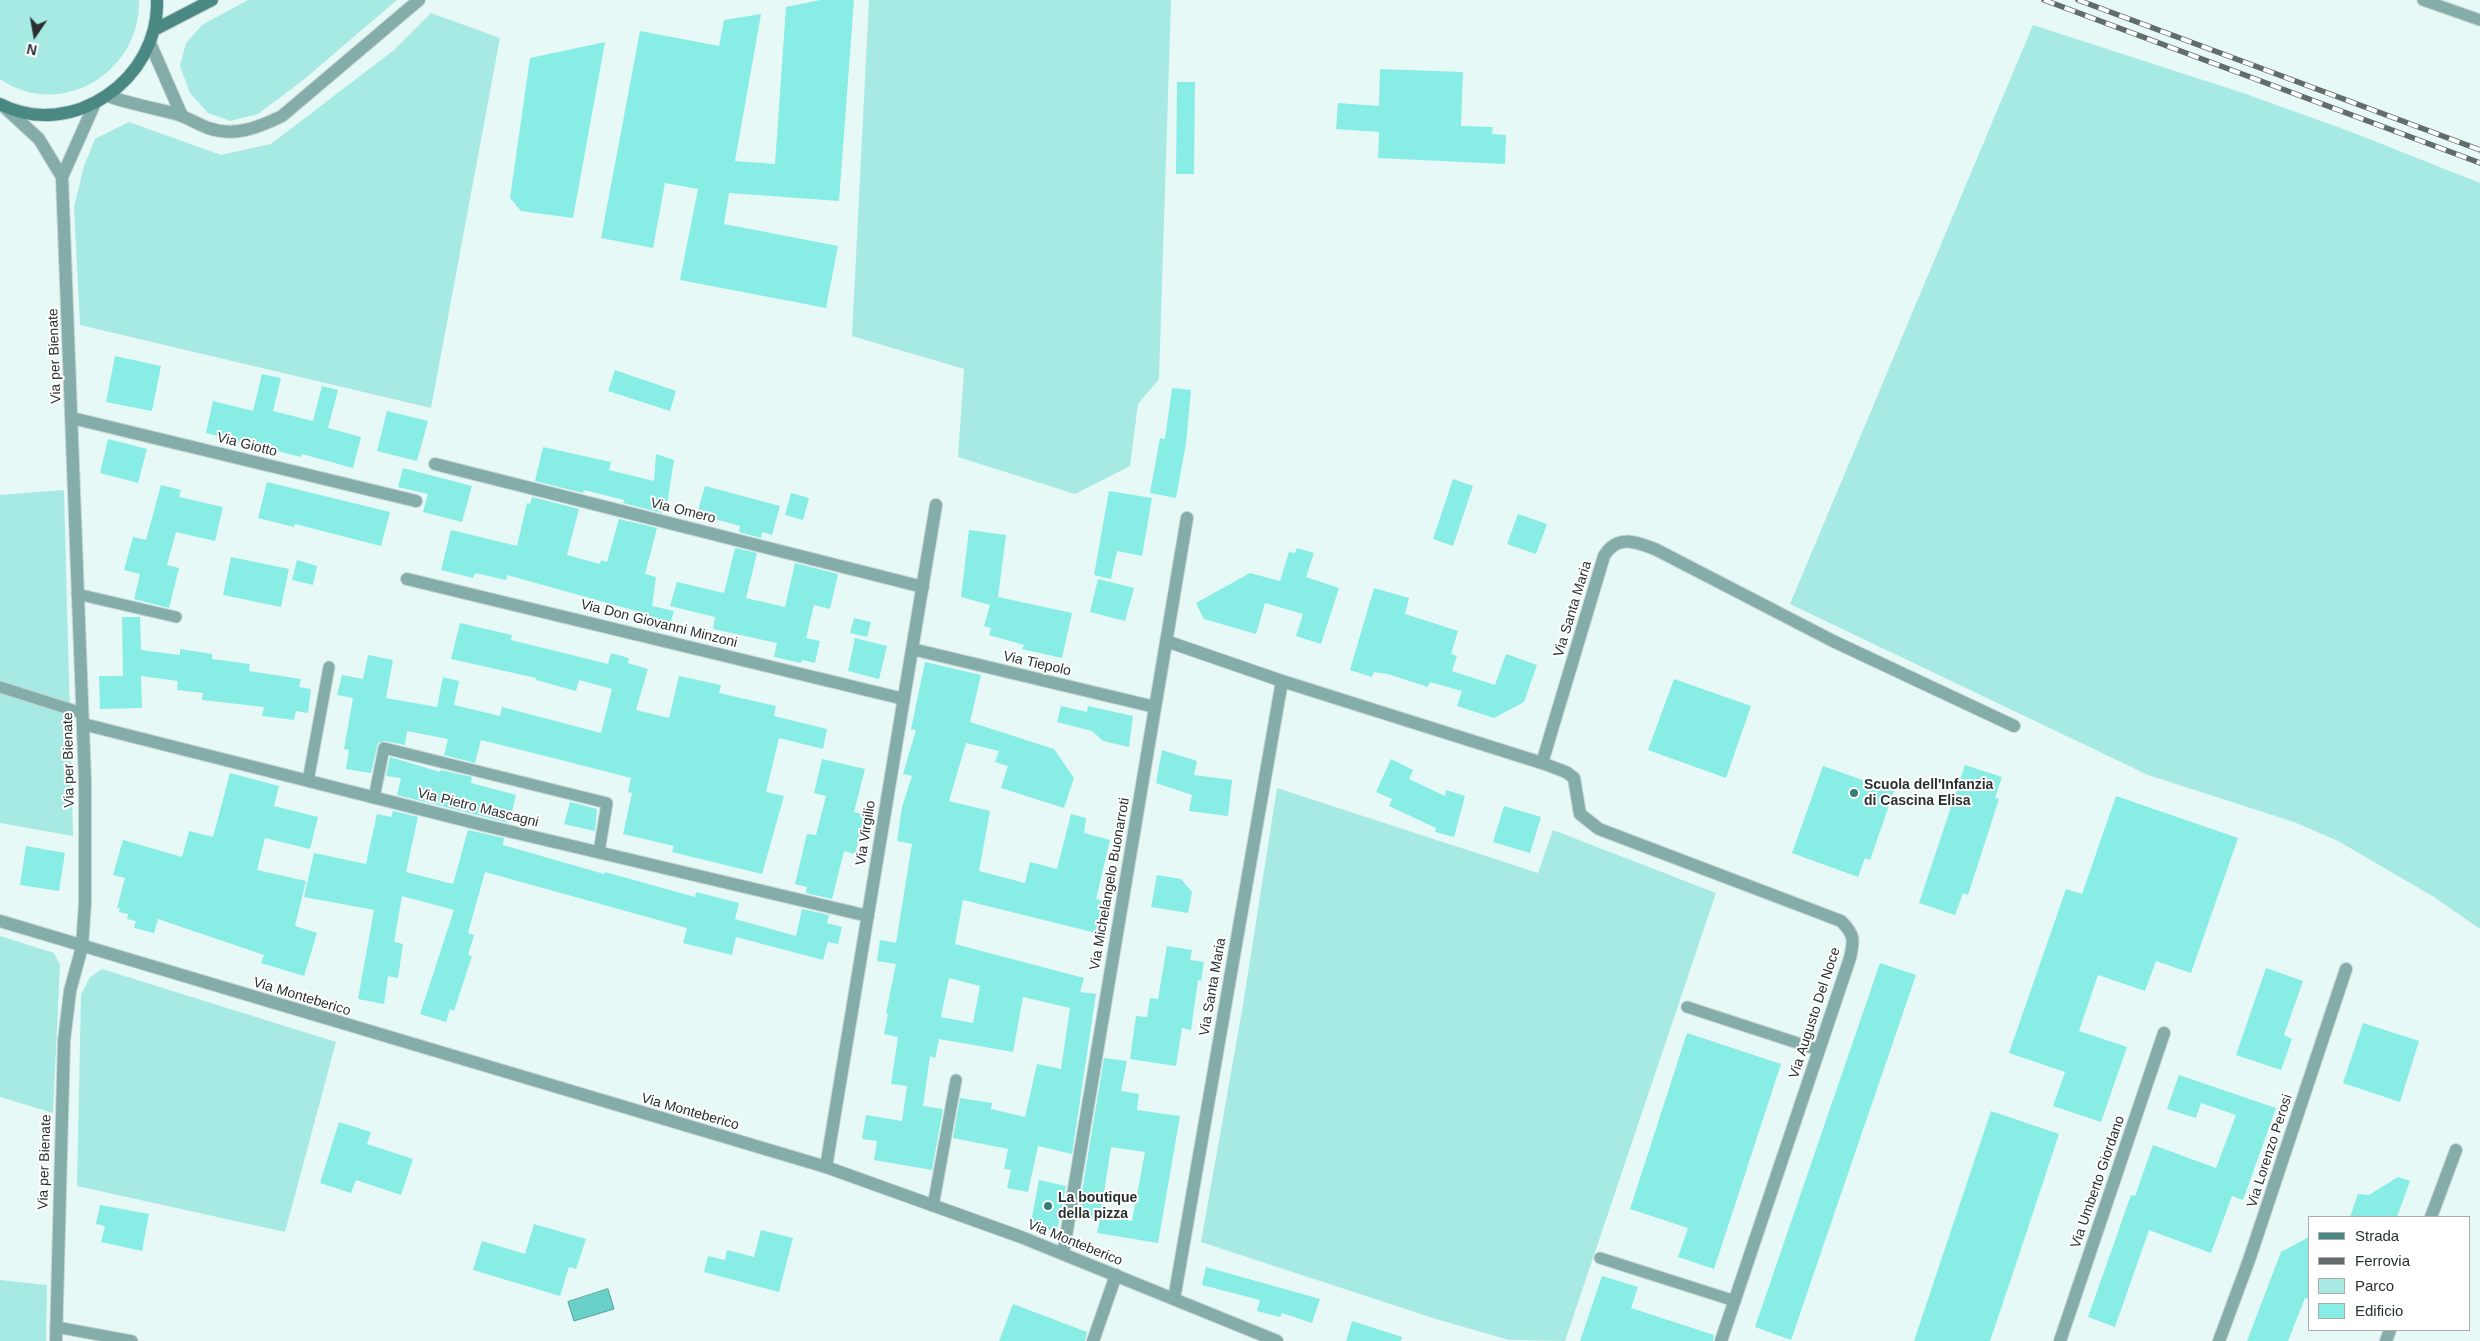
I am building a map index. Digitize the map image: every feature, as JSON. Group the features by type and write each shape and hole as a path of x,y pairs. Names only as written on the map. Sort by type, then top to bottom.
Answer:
{"main road":[{"path":"1,104 33,113 64,113 94,104 108,96 131,75 140,63 154,30 157,0"},
{"path":"154,30 212,0"}],"street":[{"path":"108,96 135,105 182,116 208,128 232,132 258,128 282,116 419,0"},
{"path":"150,43 182,116"},
{"name":"Via per Bienate","path":"1,104 39,139 62,177"},
{"name":"Via per Bienate","path":"56,1341 64,1042 70,992 82,947 85,903 83,719 62,177 94,104"},
{"name":"Via Giotto","path":"72,418 416,501"},
{"name":"Via Omero","path":"436,464 923,587"},
{"name":"Via Virgilio","path":"826,1167 936,504"},
{"name":"Via Michelangelo Buonarroti","path":"1063,1254 1187,518"},
{"name":"Via Santa Maria","path":"1542,763 1604,556 1612,545 1628,540 1655,549 1834,641 2014,726"},
{"name":"Via Don Giovanni Minzoni","path":"407,579 904,699"},
{"path":"1166,641 1282,681 1542,763"},
{"name":"Via Tiepolo","path":"912,650 1155,708"},
{"name":"Via Santa Maria","path":"1174,1299 1282,681"},
{"name":"Via Pietro Mascagni","path":"83,719 374,798 868,916"},
{"name":"Via Augusto Del Noce","path":"1542,763 1566,772 1574,778 1580,814 1599,829 1841,921 1851,930 1854,942 1850,958 1721,1341"},
{"name":"Via Monteberico","path":"0,922 826,1167 1063,1254 1277,1341"},
{"name":"Via Lorenzo Perosi","path":"2219,1341 2249,1260 2346,969"},
{"name":"Via Umberto Giordano","path":"2060,1341 2164,1033"},
{"path":"2431,1216 2456,1150"},
{"path":"1093,1341 1116,1276"}],"lane":[{"path":"2423,0 2480,20"},
{"path":"77,594 176,617"},
{"path":"308,781 329,667"},
{"path":"0,688 83,719"},
{"path":"374,798 384,748 607,803 599,852"},
{"path":"1687,1007 1819,1050"},
{"path":"933,1206 956,1080"},
{"path":"1600,1258 1734,1301"},
{"path":"56,1327 132,1341"}],"green space":[{"path":"0,0 139,0 136,26 127,49 112,68 93,82 71,91 48,94 24,91 0,79"},
{"path":"248,0 397,0 302,81 258,114 230,121 208,113 190,93 180,66 186,43 202,25"},
{"path":"869,0 1171,0 1159,379 1138,404 1130,466 1075,494 958,457 964,369 852,336"},
{"path":"431,13 500,38 431,408 80,325 74,207 84,166 95,139 129,122 221,155 271,144 394,50"},
{"path":"2033,25 2243,93 2349,131 2480,183 2480,929 2434,897 2338,841 2294,822 2148,775 1790,604"},
{"path":"64,490 73,836 0,823 0,495"},
{"path":"1277,788 1538,873 1553,830 1716,893 1565,1341 1509,1340 1436,1319 1201,1242 1243,1005"},
{"path":"0,936 54,953 60,965 53,1113 0,1097"},
{"path":"102,969 336,1042 285,1232 77,1186 81,995 90,977"},
{"path":"0,1280 47,1285 46,1341 0,1341"}],"shaded area":[{"path":"608,1289 614,1309 574,1321 568,1302"}],"building":[{"path":"820,0 854,0 839,201 729,193 724,224 838,246 826,308 680,280 698,189 665,183 653,248 601,238 640,31 719,46 724,20 761,14 735,161 775,164 786,7"},
{"path":"605,42 573,218 521,211 510,198 530,58"},
{"path":"1380,69 1463,72 1461,126 1493,127 1492,134 1506,135 1505,164 1378,158 1379,132 1336,129 1338,103 1379,106"},
{"path":"1177,82 1195,82 1194,174 1176,174"},
{"path":"115,356 161,366 152,411 106,402"},
{"path":"615,370 676,391 670,411 608,391"},
{"path":"262,374 281,378 273,411 313,421 322,386 338,390 328,428 361,437 353,468 302,454 301,457 206,433 213,401 253,411"},
{"path":"1172,388 1191,390 1186,443 1176,498 1150,493 1160,438 1165,439"},
{"path":"387,411 428,421 417,461 377,451"},
{"path":"108,439 147,449 138,483 100,473"},
{"path":"543,447 611,462 609,470 654,481 656,454 674,460 666,511 662,509 662,513 623,503 624,500 584,490 583,493 535,481"},
{"path":"403,468 472,486 462,522 423,512 428,494 398,487"},
{"path":"1453,479 1473,486 1453,546 1433,539"},
{"path":"267,482 390,512 381,546 295,524 294,527 258,518"},
{"path":"161,485 181,490 179,497 223,507 215,541 176,532 167,565 179,568 169,608 134,599 140,574 124,570 133,537 146,540"},
{"path":"705,486 780,506 772,535 762,532 761,538 739,532 740,526 697,514"},
{"path":"1109,491 1152,498 1142,556 1117,551 1111,579 1094,575"},
{"path":"791,493 809,498 803,520 785,515"},
{"path":"532,497 579,509 567,555 600,564 601,560 607,562 619,519 657,528 645,574 656,577 652,606 674,611 668,632 644,626 647,614 507,575 506,580 475,573 473,578 441,570 451,530 517,546 527,503 530,504"},
{"path":"1518,514 1547,524 1536,554 1507,544"},
{"path":"969,530 1006,535 998,597 1072,613 1062,658 1022,649 1024,645 989,635 991,628 984,626 990,605 961,597"},
{"path":"735,548 757,553 746,598 785,607 795,563 838,574 830,609 814,605 806,638 820,641 815,663 802,660 801,663 774,657 777,643 713,629 715,617 670,606 677,582 724,593"},
{"path":"1297,548 1314,553 1306,577 1339,588 1321,644 1296,636 1303,614 1265,603 1256,634 1204,619 1196,603 1250,573 1280,581 1289,552 1295,553"},
{"path":"231,557 289,569 281,607 223,595"},
{"path":"297,560 317,566 313,585 292,580"},
{"path":"1098,579 1134,588 1125,621 1090,612"},
{"path":"1374,588 1409,598 1405,614 1458,631 1451,654 1457,656 1452,671 1495,685 1506,654 1537,665 1524,702 1494,718 1457,706 1462,691 1430,682 1428,687 1388,674 1374,672 1372,677 1350,670"},
{"path":"122,617 140,617 141,650 180,655 180,649 212,654 212,659 250,664 249,671 301,679 299,687 311,689 308,713 296,711 294,720 262,716 264,707 202,700 203,693 177,690 178,681 141,676 142,708 100,709 99,676 123,676"},
{"path":"854,618 871,622 867,637 850,633"},
{"path":"460,623 512,635 511,640 608,664 611,653 629,658 628,663 648,669 636,710 669,718 679,676 721,685 719,693 776,706 774,716 827,729 823,749 779,738 766,792 784,796 762,874 672,852 674,846 623,834 632,793 628,792 631,778 561,760 481,740 475,763 444,755 448,739 407,731 405,745 385,741 378,743 371,773 346,769 349,750 344,749 353,698 337,695 342,675 363,679 368,655 393,660 386,698 437,707 443,677 459,681 454,705 500,716 502,707 601,733 612,689 579,680 576,691 536,680 536,678 451,659"},
{"path":"855,638 887,646 879,679 848,671"},
{"path":"925,662 981,675 970,722 1054,749 1074,778 1064,808 1001,788 1008,766 995,762 999,751 966,743 949,801 990,811 979,871 1025,883 1030,862 1057,869 1071,814 1086,818 1084,833 1110,840 1096,899 1103,901 1096,933 963,900 955,944 1084,978 1080,992 1096,994 1072,1154 1038,1146 1028,1192 1007,1188 1011,1170 1004,1169 1008,1149 953,1138 960,1098 992,1103 991,1109 1025,1117 1037,1064 1061,1069 1070,1008 1023,997 1013,1052 939,1039 935,1058 930,1056 923,1106 943,1109 932,1170 874,1160 877,1141 862,1139 866,1115 902,1121 907,1086 891,1084 898,1037 884,1034 888,1014 886,1013 896,964 877,961 880,940 896,943 912,844 897,841 902,807 912,776 903,774 916,730 911,729","holes":["949,978 980,986 973,1023 941,1017"]},
{"path":"1674,679 1751,706 1726,778 1648,750"},
{"path":"1061,706 1087,712 1088,706 1133,716 1129,747 1103,741 1092,731 1057,722"},
{"path":"1162,750 1197,761 1194,775 1232,780 1228,816 1189,811 1192,795 1156,783"},
{"path":"390,757 440,772 441,770 472,777 471,783 516,795 509,823 397,795 401,778 386,776"},
{"path":"822,759 865,769 854,812 865,815 855,854 844,851 832,899 806,893 807,887 795,884 807,834 816,835 826,796 814,793"},
{"path":"1391,759 1413,770 1409,779 1445,796 1446,790 1465,796 1454,837 1435,832 1436,828 1389,806 1392,799 1376,792"},
{"path":"1965,765 2002,777 1995,798 1999,799 1968,895 1963,893 1955,915 1919,903"},
{"path":"1823,766 1894,791 1870,860 1865,858 1858,877 1792,853"},
{"path":"230,773 279,786 274,806 318,817 310,849 265,838 257,870 306,881 295,926 317,933 304,976 261,963 264,955 158,919 154,933 134,928 136,921 127,919 128,914 119,912 120,908 117,908 125,878 113,875 123,840 182,857 189,831 213,837"},
{"path":"2116,796 2238,838 2191,973 2156,961 2145,991 2098,975 2079,1031 2127,1047 2101,1122 2053,1106 2065,1072 2009,1053 2066,889 2082,894"},
{"path":"570,802 597,809 595,831 564,824"},
{"path":"1504,806 1541,817 1530,853 1493,842"},
{"path":"393,811 418,817 406,872 453,884 468,830 504,838 503,845 604,874 605,872 695,897 696,892 739,903 735,919 796,936 802,909 829,915 827,923 842,927 838,944 828,942 823,960 736,937 732,955 683,943 687,928 485,872 468,933 474,935 468,955 472,956 454,1011 450,1009 446,1022 420,1014 454,910 402,896 394,942 403,944 398,978 388,976 384,1004 358,999 374,910 304,897 314,853 366,864 377,814 391,817"},
{"path":"26,846 65,853 59,891 20,885"},
{"path":"1157,875 1181,879 1192,892 1188,913 1151,907"},
{"path":"1167,946 1192,950 1190,960 1204,962 1201,981 1198,980 1191,1030 1182,1028 1176,1066 1130,1059 1136,1016 1147,1017 1150,998 1158,999"},
{"path":"1880,963 1916,975 1791,1340 1755,1327"},
{"path":"2266,968 2303,981 2284,1035 2292,1039 2281,1070 2236,1055"},
{"path":"2363,1023 2419,1041 2400,1102 2343,1083"},
{"path":"1687,1033 1781,1064 1714,1269 1678,1257 1688,1228 1630,1209"},
{"path":"1104,1058 1127,1061 1121,1091 1139,1094 1137,1110 1180,1116 1158,1243 1097,1233 1100,1220 1078,1216","holes":["1111,1147 1145,1152 1132,1221 1101,1214 1100,1219"]},
{"path":"2179,1075 2276,1108 2243,1200 2232,1196 2211,1253 2149,1230 2115,1327 2088,1317 2131,1195 2135,1196 2153,1145 2216,1168 2236,1115 2201,1103 2196,1118 2167,1109"},
{"path":"1991,1111 2059,1134 2015,1267 1990,1341 1914,1341"},
{"path":"339,1122 371,1132 367,1144 413,1159 401,1195 356,1180 351,1193 320,1183"},
{"path":"2398,1177 2410,1181 2397,1216 2350,1216 2358,1194 2369,1195"},
{"name":"La boutique della pizza","path":"1039,1180 1066,1186 1057,1231 1030,1227"},
{"path":"100,1205 149,1214 142,1251 101,1242 105,1226 96,1224"},
{"path":"534,1224 586,1239 576,1269 569,1267 560,1296 473,1270 482,1241 525,1254"},
{"path":"761,1230 793,1238 779,1292 704,1272 708,1256 725,1260 727,1250 754,1257"},
{"path":"2308,1238 2308,1299 2305,1298 2288,1341 2247,1341 2281,1252"},
{"path":"1206,1267 1320,1299 1312,1323 1282,1313 1280,1317 1257,1311 1260,1300 1202,1285"},
{"path":"1602,1276 1638,1287 1631,1308 1714,1335 1713,1341 1580,1341"},
{"path":"1013,1304 1087,1332 1085,1341 999,1341"},
{"path":"1352,1321 1402,1337 1401,1341 1346,1341"}],"railway":[{"path":"2044,0 2480,163"},
{"path":"2078,0 2480,150"}],"place":[{"name":"Scuola dell'Infanzia di Cascina Elisa","path":"1854,793"},
{"name":"La boutique della pizza","path":"1048,1206"}]}
